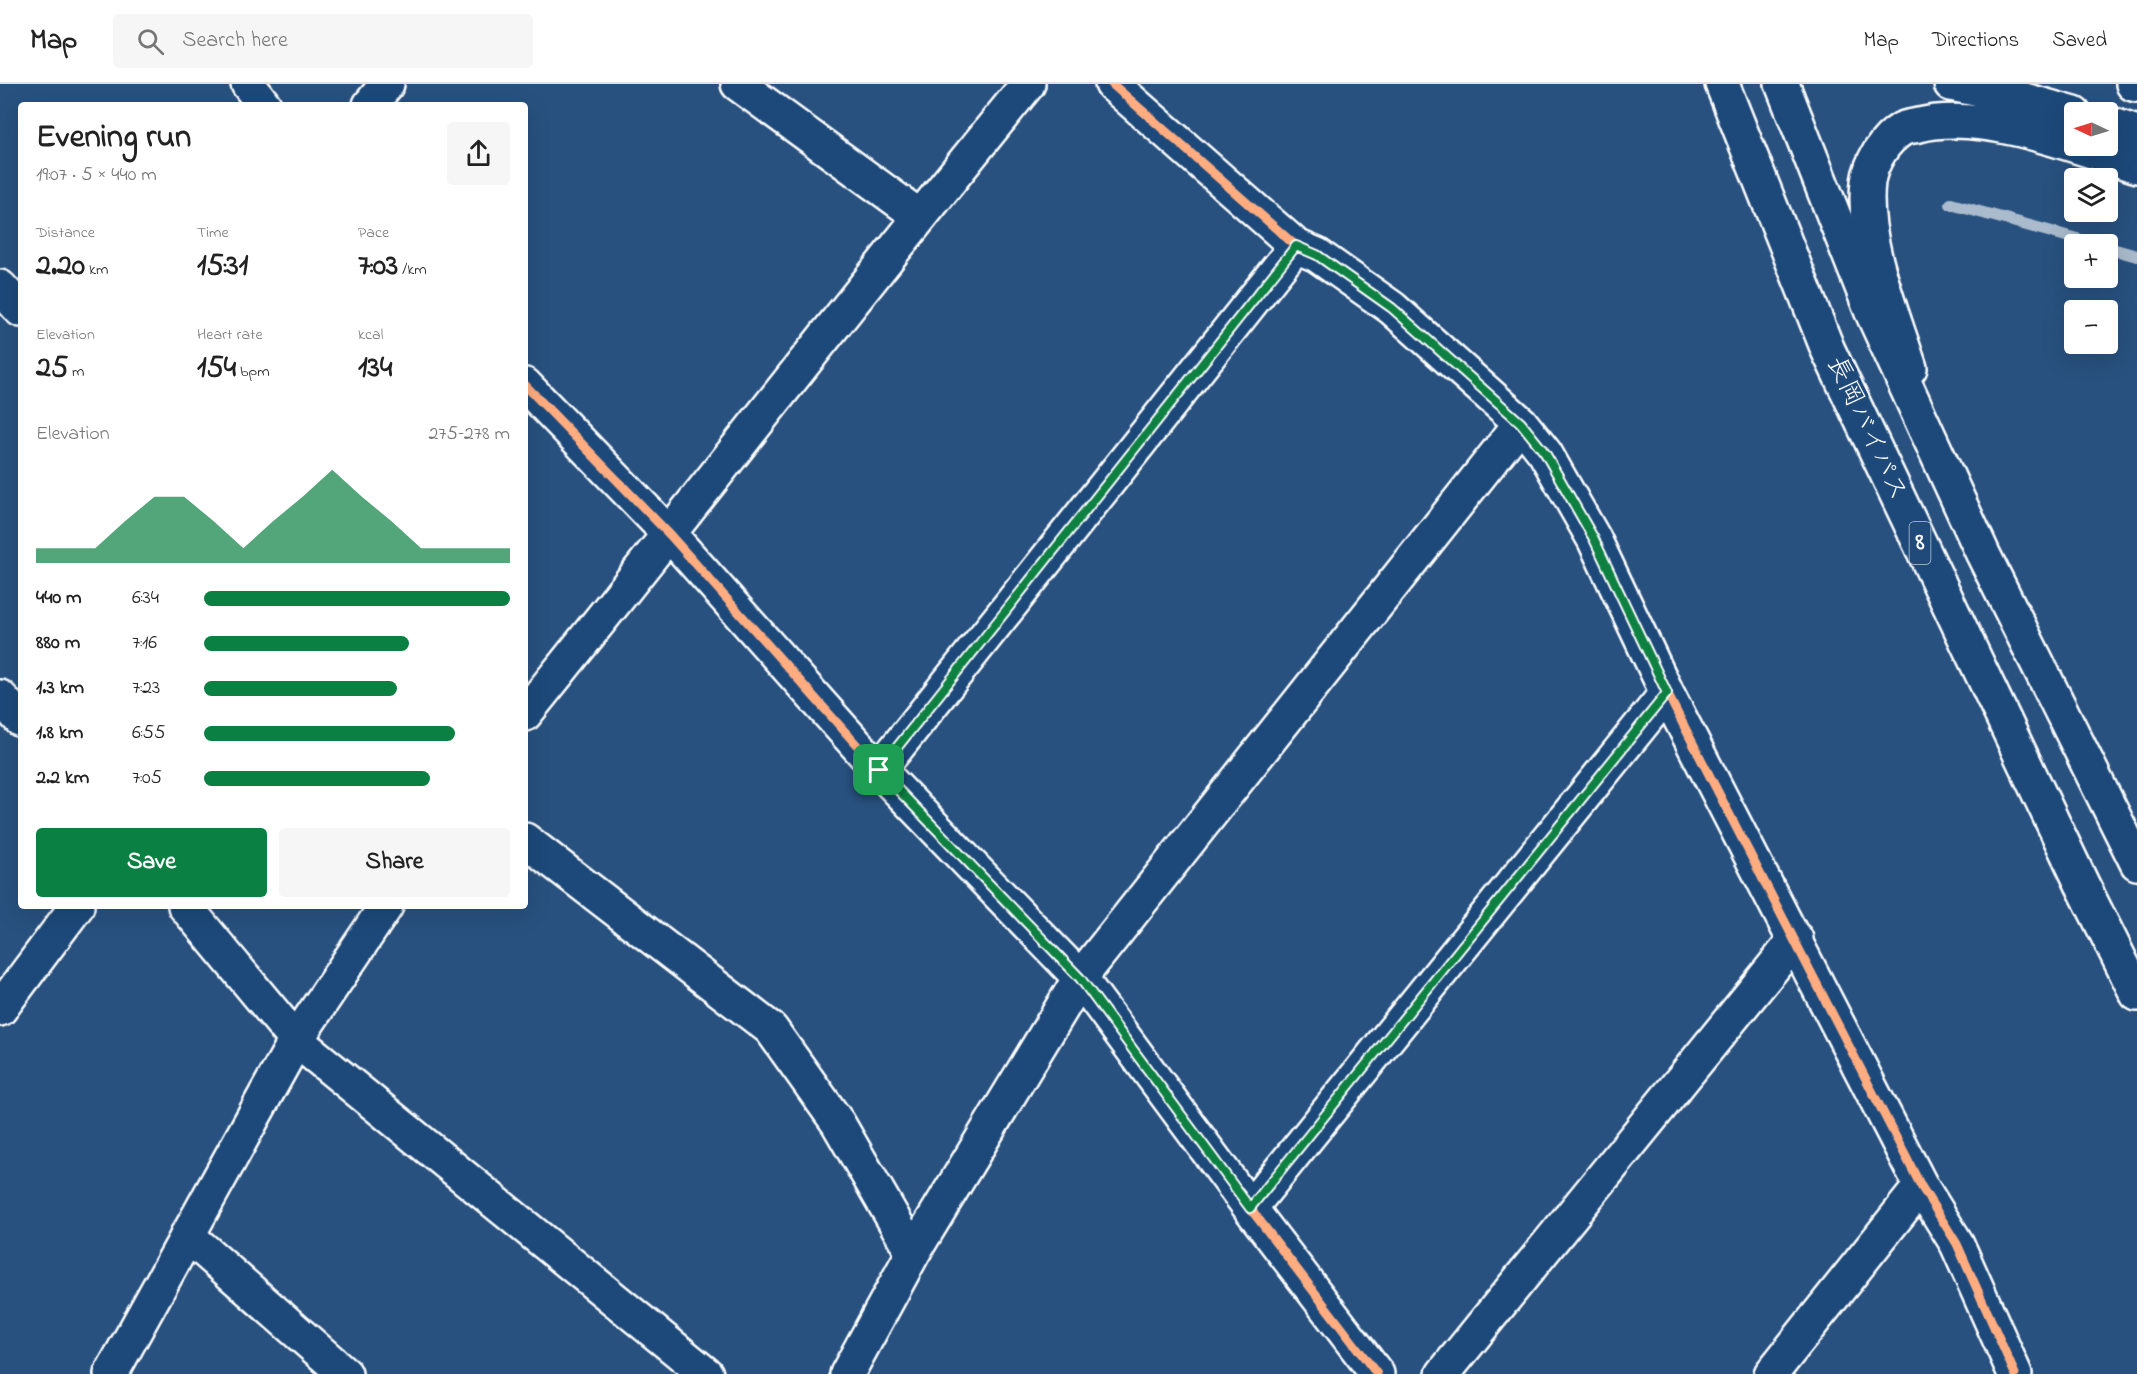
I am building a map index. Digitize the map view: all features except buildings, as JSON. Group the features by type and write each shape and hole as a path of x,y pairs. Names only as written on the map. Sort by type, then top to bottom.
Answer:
{"main road":[{"path":"248,84 262,102"},
{"path":"372,102 387,84"},
{"path":"738,84 919,216"},
{"path":"528,710 670,535 919,216 1028,84"},
{"path":"1112,84 1296,246 1317,255 1392,308 1521,423 1545,453 1594,539 1667,693 1796,939 1921,1186 1957,1244 2015,1374"},
{"name":"長岡バイパス","path":"1722,84 1828,350 2082,884 2137,994"},
{"name":"長岡バイパス","path":"1782,84 1871,309 1938,457 1983,554 2137,863"},
{"path":"1951,84 2010,96 2064,111"},
{"path":"1938,457 1875,259 1869,220 1868,181 1879,150 1902,129 1935,121 1972,121 2021,130 2137,166"},
{"path":"2118,126 2137,133"},
{"path":"879,770 1296,246"},
{"path":"0,287 18,307"},
{"path":"528,389 670,535 879,770 1080,978 1250,1208 1377,1374"},
{"path":"847,1374 913,1254 1080,978 1521,423"},
{"path":"1250,1208 1667,693"},
{"path":"0,697 18,717"},
{"path":"528,842 771,1029 838,1123 913,1254"},
{"path":"0,1009 75,909"},
{"path":"187,909 296,1040 706,1374"},
{"path":"111,1374 296,1040 384,909"},
{"path":"1443,1374 1796,939"},
{"path":"1770,1374 1921,1186"},
{"path":"187,1235 345,1374"}],"waterway":[{"path":"1951,204 2064,235"},
{"path":"2118,251 2137,256"}],"cycle path":[{"path":"1112,84 1296,246 1317,255 1392,308 1521,423 1545,453 1594,539 1667,693 1921,1186 1957,1244 2015,1374"},
{"path":"528,388 670,535 879,770 1080,978 1250,1208 1377,1374"}],"route":[{"path":"1296,246 1317,255 1392,308 1521,423 1545,453 1594,539 1667,693 1250,1208 1080,978 879,770 1296,246"}]}
